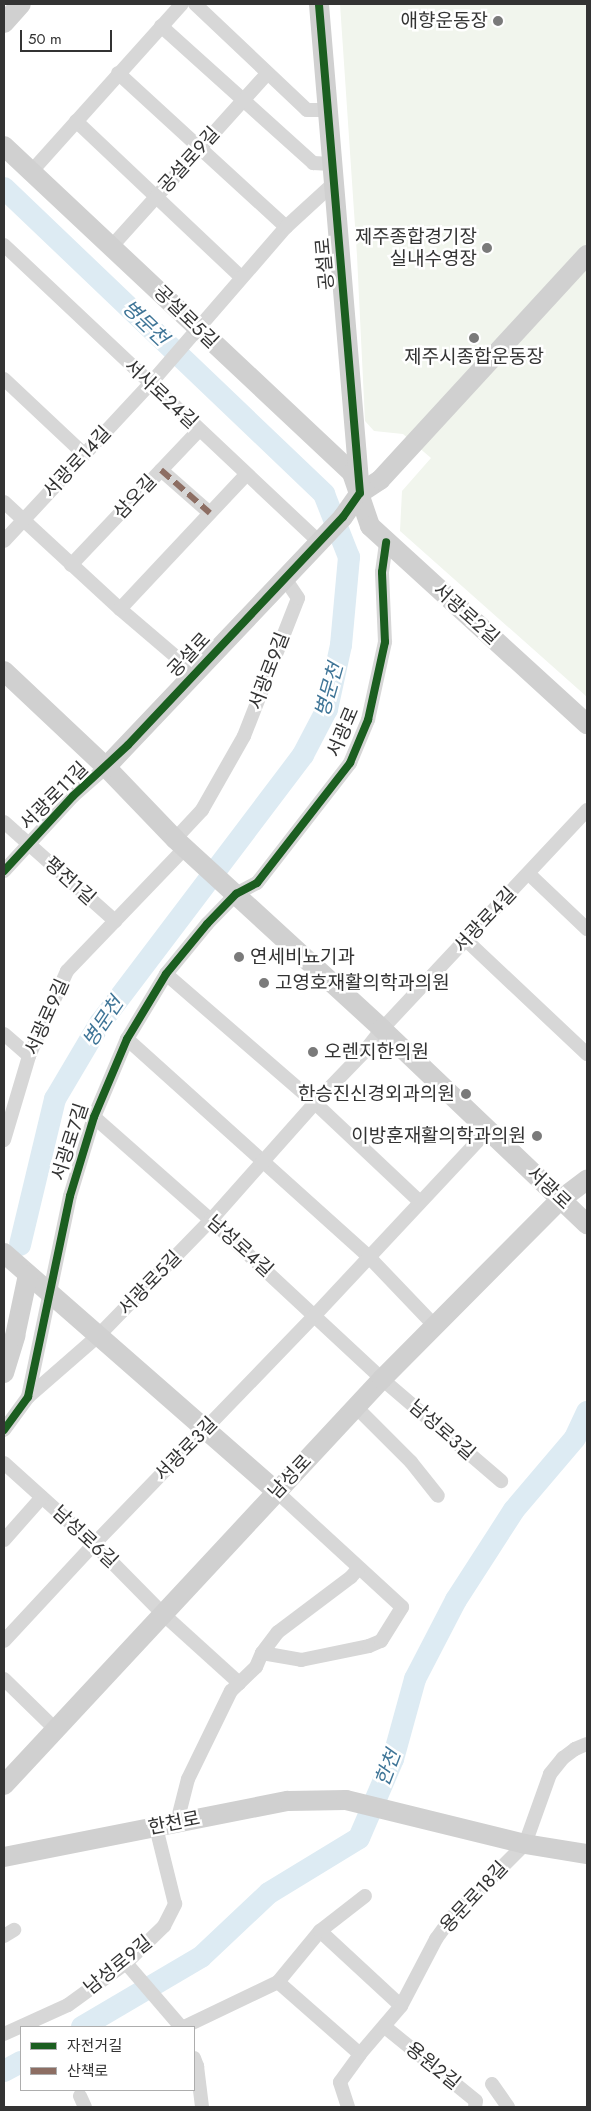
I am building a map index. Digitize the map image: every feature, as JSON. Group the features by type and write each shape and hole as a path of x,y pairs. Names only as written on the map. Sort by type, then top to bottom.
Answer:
{"street":[{"path":"4,23 21,4"},
{"path":"31,172 182,4"},
{"path":"195,4 307,110 329,110"},
{"name":"공설로","path":"106,767 343,517 360,493 320,4"},
{"path":"162,26 313,163 333,174"},
{"path":"118,74 286,227"},
{"name":"공설로9길","path":"112,246 267,74"},
{"path":"76,121 240,277"},
{"name":"공설로5길","path":"4,146 112,246 194,331 352,473 360,493"},
{"name":"서광로14길","path":"4,541 153,380 240,277 333,174"},
{"name":"서사로24길","path":"4,245 153,380 199,430 319,542"},
{"path":"360,493 380,480 587,255"},
{"path":"4,379 85,455"},
{"name":"삼오길","path":"71,565 199,430"},
{"path":"161,470 210,513"},
{"path":"120,609 246,475"},
{"name":"서광로2길","path":"360,493 370,526 587,724"},
{"path":"4,502 120,609 195,673"},
{"name":"서광로","path":"386,542 382,572 385,642 368,720 350,763 257,883 236,894 382,1029 587,1224"},
{"name":"서광로9길","path":"4,1140 29,1056 67,971 186,848 202,810 244,736 298,598 290,572"},
{"path":"4,671 236,894"},
{"name":"서광로11길","path":"4,871 73,796 106,767"},
{"name":"서광로4길","path":"382,1029 587,810"},
{"name":"평전1길","path":"4,822 115,921"},
{"path":"528,874 587,929"},
{"name":"서광로7길","path":"4,1430 28,1397 70,1196 94,1118 127,1039 166,974 207,924 236,894"},
{"path":"467,940 587,1054"},
{"path":"166,974 315,1103 420,1202"},
{"name":"서광로5길","path":"28,1397 98,1336 211,1220 263,1160 364,1052 382,1029"},
{"path":"4,1034 29,1056"},
{"path":"127,1039 368,1256 435,1326"},
{"name":"남성로4길","path":"94,1118 211,1220 382,1379"},
{"name":"서광로3길","path":"4,1641 94,1544 315,1315 368,1256 488,1130"},
{"name":"남성로","path":"4,1786 382,1379 560,1200 587,1180"},
{"path":"4,1253 48,1294 206,1428 402,1607 381,1641 369,1646 301,1660 262,1653"},
{"path":"4,1373 15,1336 28,1275"},
{"name":"남성로3길","path":"382,1379 501,1481"},
{"path":"356,1407 411,1462 438,1496"},
{"name":"남성로6길","path":"4,1463 94,1544 163,1614 239,1683"},
{"path":"4,1540 42,1497"},
{"path":"177,1822 188,1779 231,1691 256,1667 262,1653 278,1632 351,1577 358,1568"},
{"path":"4,1679 56,1730"},
{"name":"용문로18길","path":"348,2107 340,2082 360,2054 386,2027 401,2006 436,1939 451,1918 525,1844 550,1774 563,1758 575,1749 587,1744"},
{"name":"한천로","path":"4,1857 288,1801 346,1800 525,1844"},
{"name":"남성로9길","path":"22,2026 68,2005 126,1963 164,1926 175,1904 156,1827"},
{"path":"525,1844 587,1854"},
{"path":"185,2026 278,1982 320,1931 365,1896"},
{"path":"320,1931 401,2006"},
{"path":"126,1963 182,2026"},
{"path":"278,1982 360,2054"},
{"name":"남성로9길","path":"4,2034 20,2027"},
{"name":"용원2길","path":"386,2027 476,2101 475,2107"},
{"path":"195,2061 202,2107"},
{"path":"492,2084 508,2107"}],"shaded area":[{"name":"제주시종합운동장","path":"340,4 587,4 587,697 400,531 402,491 431,458 403,434 374,431 365,421 357,256"}],"waterway":[{"name":"병문천","path":"4,188 324,494 349,557 341,645 327,709 303,755 100,1023 55,1099 20,1245"},
{"name":"한천","path":"84,2026 201,1957 269,1893 359,1838 393,1759 415,1679 456,1600 514,1510 575,1438 587,1412"},
{"name":"한천","path":"4,2071 20,2063"}],"marked path":[{"path":"161,470 210,513"}],"cycle path":[{"path":"4,871 73,796 128,745 343,517 360,493 319,4"},
{"path":"4,1430 28,1397 70,1196 94,1117 127,1039 166,974 207,924 236,894 257,883 350,763 368,720 385,642 382,572 386,542"}],"place":[{"name":"애향운동장","path":"498,21"},
{"name":"제주종합경기장 실내수영장","path":"487,248"},
{"name":"제주시종합운동장","path":"474,338"},
{"name":"연세비뇨기과","path":"239,957"},
{"name":"고영호재활의학과의원","path":"264,983"},
{"name":"오렌지한의원","path":"313,1052"},
{"name":"한승진신경외과의원","path":"466,1094"},
{"name":"이방훈재활의학과의원","path":"537,1136"}]}
